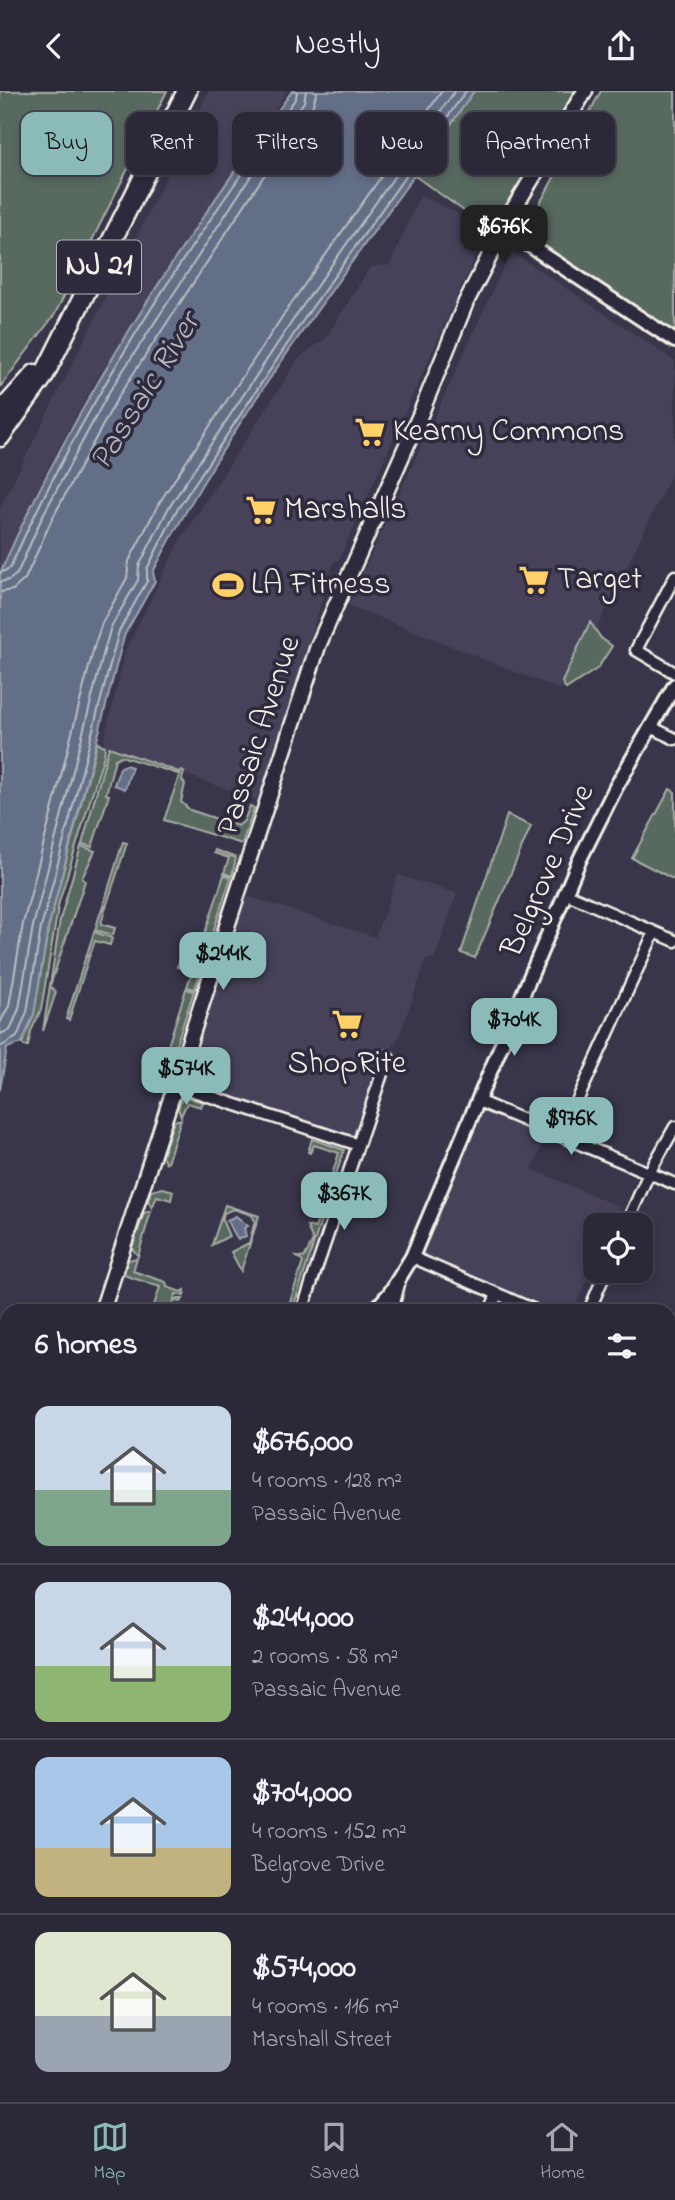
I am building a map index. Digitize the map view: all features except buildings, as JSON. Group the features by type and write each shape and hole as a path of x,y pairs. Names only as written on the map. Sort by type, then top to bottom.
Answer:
{"highway":[{"name":"NJ 21","path":"2,411 50,354 73,316 187,91"},
{"name":"NJ 21","path":"0,437 43,377 187,91"}],"main road":[{"name":"Passaic Avenue","path":"104,1304 318,646 420,415 466,302 503,228 584,91"}],"street":[{"path":"503,228 675,341"},
{"path":"675,576 636,650 675,673"},
{"name":"Belgrove Drive","path":"380,1304 412,1257 565,893 616,787 675,685"},
{"path":"651,727 675,739"},
{"path":"565,893 675,941"},
{"path":"561,1136 654,933"},
{"path":"304,1304 356,1144 388,1056"},
{"path":"175,1085 356,1144"},
{"path":"478,1101 675,1184"},
{"path":"631,1213 649,1173 675,1127"},
{"path":"412,1257 521,1304"},
{"path":"394,1304 402,1273"},
{"path":"592,1304 601,1283"},
{"path":"493,1304 497,1294"}],"shaded area":[{"path":"209,91 287,91 273,112 232,112 232,174 95,382 49,466 0,569 0,508 167,175 218,175 218,112 198,112"},
{"path":"420,195 488,228 339,560 334,561 260,801 103,745 126,649 179,542 299,358 326,338 370,267 390,265"},
{"path":"511,251 675,361 675,467 572,680 558,689 348,605"},
{"path":"398,875 457,893 435,958 426,960 399,1037 386,1056 357,1147 175,1087 238,893 375,937"},
{"path":"477,1103 547,1133 532,1169 620,1207 617,1213 583,1213 583,1283 586,1283 576,1304 544,1304 415,1256"}],"green space":[{"path":"0,91 167,91 156,112 126,112 126,173 55,314 0,387"},
{"path":"474,91 576,91 563,112 461,112 461,175 524,175 488,228 415,176 447,175 447,130"},
{"path":"601,91 675,91 675,343 520,240 555,175 615,175 615,112 590,112"},
{"path":"590,622 601,638 612,646 598,668 566,689 562,682"},
{"path":"97,743 105,746 104,755 59,902 41,1010 31,1031 28,1046 24,1046 22,1043 34,1014 48,929"},
{"path":"109,747 179,772 178,774 121,756 115,759 106,794 109,795 92,847 82,844"},
{"path":"181,771 184,772 182,780 185,784 181,802 190,810 238,826 244,821 250,806 254,808 242,844 164,820"},
{"path":"670,789 675,792 675,880 632,858"},
{"path":"507,815 531,826 475,958 461,953"},
{"path":"123,842 127,843 106,907 103,906"},
{"path":"81,846 95,851 82,878 85,881 50,986 56,992 43,1031 60,920"},
{"path":"215,850 236,858 232,876 224,873 229,858 214,853"},
{"path":"239,861 239,865 171,1071 171,1070"},
{"path":"224,875 231,877 210,941 203,939"},
{"path":"102,908 105,909 101,924 115,928 113,935 95,930"},
{"path":"94,932 112,938 110,945 95,941 90,955 87,954"},
{"path":"202,941 210,943 203,965 180,958 183,950 198,955"},
{"path":"86,956 89,957 69,1020 66,1019"},
{"path":"180,960 202,967 195,989 187,987 192,972 177,967"},
{"path":"186,989 194,991 173,1054 166,1052"},
{"path":"182,1096 203,1102 201,1107 187,1103 181,1116 178,1109"},
{"path":"181,1119 166,1163 162,1156 174,1121"},
{"path":"312,1139 344,1150 294,1304 289,1304 303,1262 297,1257 304,1258 313,1241 307,1226 315,1228 339,1153 314,1145 310,1153 308,1152"},
{"path":"163,1188 173,1191 171,1200 157,1196 152,1208 148,1201 151,1191"},
{"path":"225,1205 259,1216 241,1271 231,1252 249,1243 255,1221 252,1215 233,1209 224,1213 222,1220 229,1236 212,1245"},
{"path":"151,1211 138,1256 132,1248 144,1213"},
{"path":"137,1258 133,1271 166,1282 167,1287 181,1292 185,1290 184,1296 176,1294 174,1299 183,1299 181,1302 154,1304 160,1287 124,1275 128,1260"}],"water":[{"name":"Passaic River","path":"292,91 474,91 447,130 447,112 356,112 356,175 415,175 264,386 188,509 153,572 155,581 125,634 119,655 48,929 34,1014 22,1043 7,1048 0,1090 0,573 30,509 96,385 171,265 233,175 342,175 342,112 277,112"},
{"path":"125,765 132,767 125,789 114,785 120,768"},
{"path":"236,1216 248,1226 244,1228 246,1236 238,1240 227,1220"}],"place":[{"name":"Kearny Commons","path":"370,432"},
{"name":"Marshalls","path":"261,510"},
{"name":"Target","path":"534,580"},
{"name":"LA Fitness","path":"228,585"},
{"name":"ShopRite","path":"347,1024"}]}
